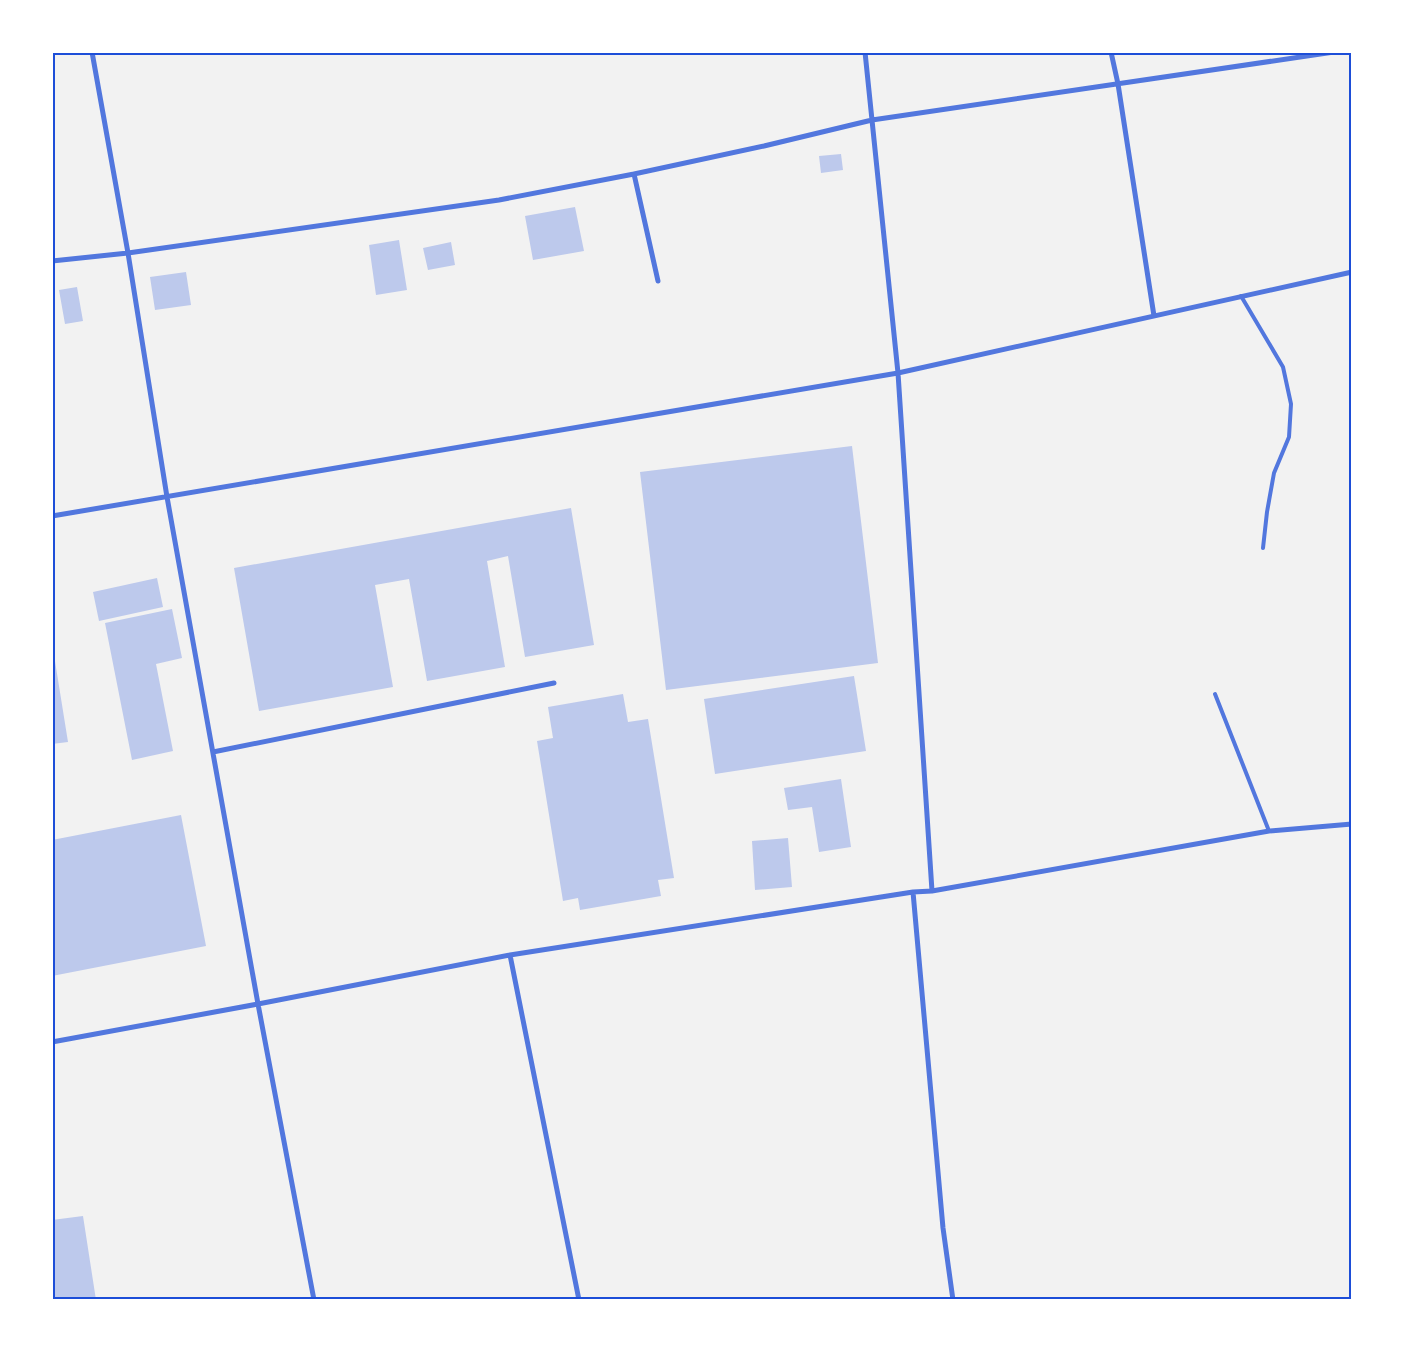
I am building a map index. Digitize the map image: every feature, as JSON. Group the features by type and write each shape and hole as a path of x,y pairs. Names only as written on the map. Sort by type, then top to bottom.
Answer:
{"street":[{"path":"92,52 128,253 167,497 258,1004 314,1300"},
{"path":"865,52 898,374 932,891"},
{"path":"1111,52 1118,84 1154,316"},
{"path":"52,261 128,253 499,200 634,174 872,120 1334,52"},
{"path":"634,174 658,282"},
{"path":"52,516 898,374 1352,272"},
{"path":"213,752 554,684"},
{"path":"52,1042 510,955 913,892 932,891 1269,831 1352,824"},
{"path":"913,892 943,1228 954,1300"},
{"path":"510,955 579,1300"}],"lane":[{"path":"1241,296 1282,367 1290,404 1289,438 1274,473 1263,548"},
{"path":"1215,694 1269,831"}],"building":[{"path":"841,154 843,170 821,173 819,156"},
{"path":"575,207 584,251 533,260 525,216"},
{"path":"399,240 407,290 376,295 369,245"},
{"path":"451,242 455,265 428,270 423,248"},
{"path":"186,272 191,305 155,310 150,277"},
{"path":"77,287 83,321 65,324 59,290"},
{"path":"852,446 878,663 666,690 640,472"},
{"path":"571,508 594,645 525,657 508,556 487,561 505,667 427,681 409,579 375,585 393,687 259,711 234,568"},
{"path":"157,578 163,607 99,621 93,592"},
{"path":"172,609 182,658 156,664 173,751 132,760 105,623"},
{"path":"52,655 54,655 68,742 52,744"},
{"path":"854,676 866,751 715,774 704,699"},
{"path":"623,694 628,722 648,719 674,878 658,880 661,896 580,910 578,898 563,901 537,741 553,738 548,707"},
{"path":"841,779 851,847 819,852 812,807 788,810 784,788"},
{"path":"181,815 206,946 52,976 52,840"},
{"path":"788,838 792,887 755,890 752,841"},
{"path":"83,1216 96,1300 52,1300 52,1220"}]}
